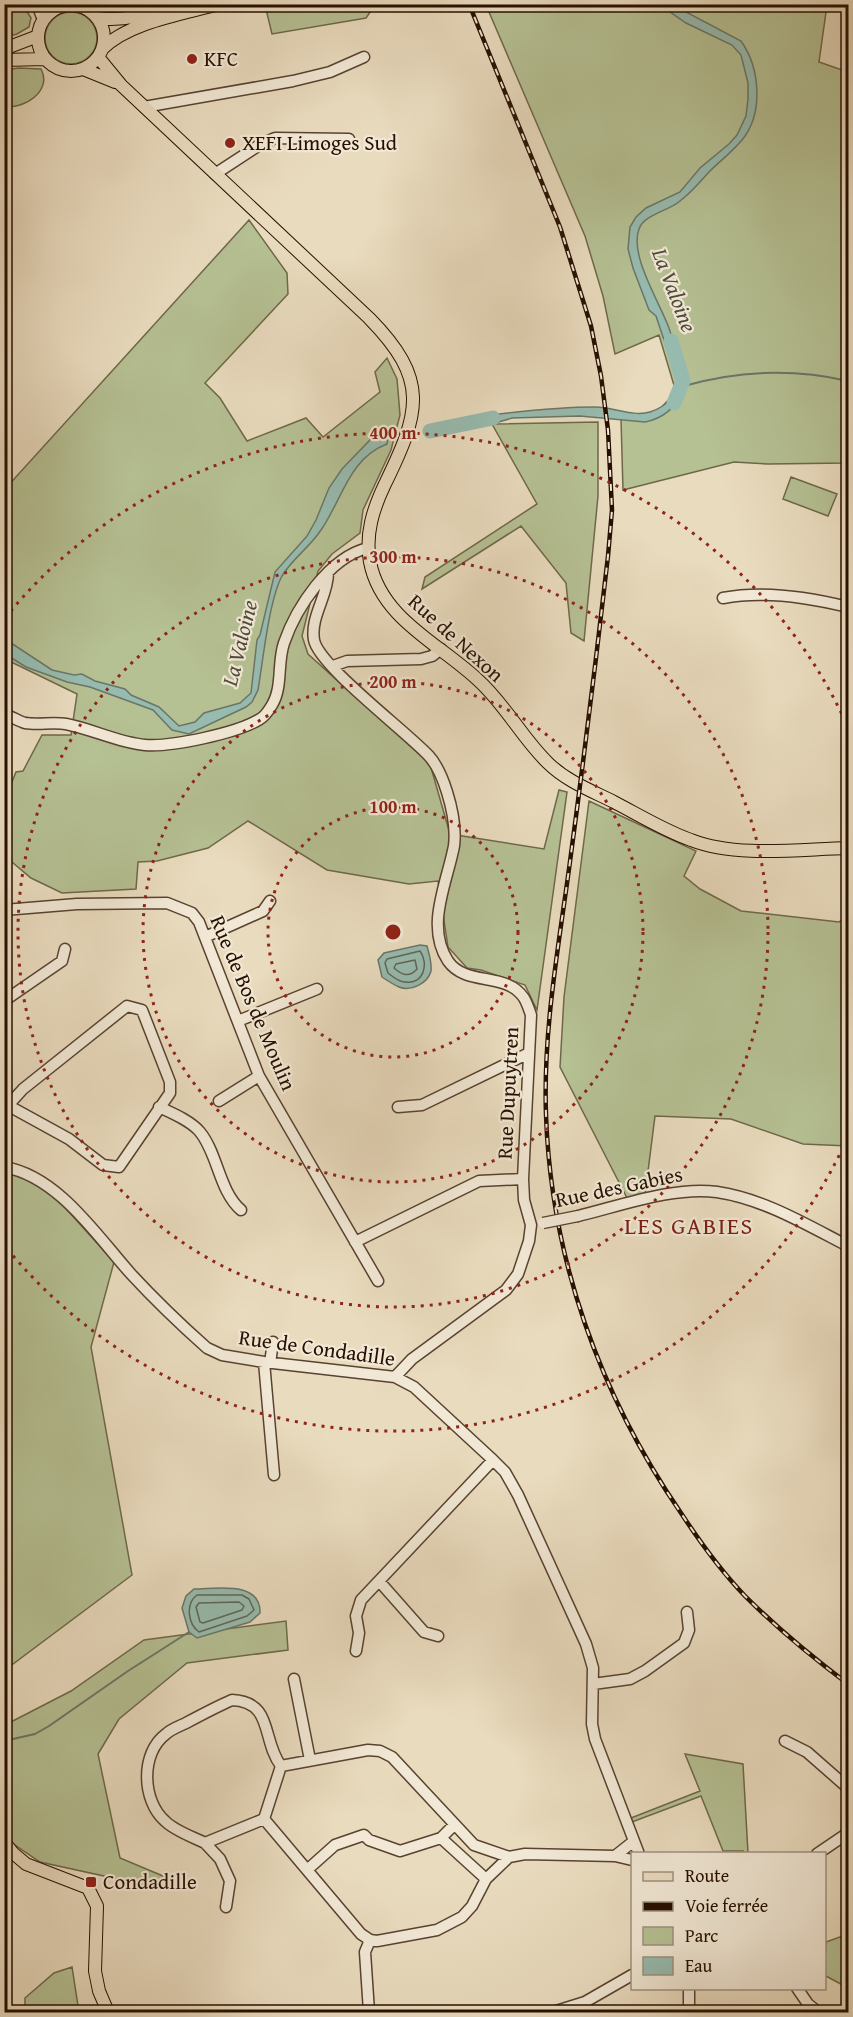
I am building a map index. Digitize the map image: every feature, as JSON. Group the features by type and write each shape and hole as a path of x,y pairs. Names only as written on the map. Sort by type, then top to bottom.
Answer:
{"main road":[{"path":"185,4 138,17 115,20 97,18 81,7 72,5 53,10 43,20 38,36 40,52 52,66 60,70 76,71 83,69 118,35 219,4"},
{"path":"97,18 104,39 100,53"},
{"path":"4,49 38,36"},
{"name":"Rue de Nexon","path":"100,53 121,86 387,336 400,354 409,374 414,398 411,423 405,443 373,510 368,548 373,572 382,593 404,620 479,681 549,764 594,792 691,841 715,847 747,850 849,848"},
{"path":"4,60 45,59"},
{"name":"Rue de Nexon","path":"83,69 121,86"},
{"path":"4,1842 26,1864 88,1888 97,1906 95,1971 108,2013"}],"street":[{"path":"37,4 53,10"},
{"path":"37,4 43,20"},
{"path":"144,107 294,81 330,72 364,57"},
{"path":"215,174 261,144 275,138 349,139"},
{"path":"4,714 25,723 66,724 144,745 170,745 237,729 253,722 261,718 273,704 278,687 283,645 302,606 328,573 355,553 368,548"},
{"name":"Rue Dupuytren","path":"328,573 327,585 313,629 314,642 319,651 364,698 429,756 439,769 448,795 454,827 454,844 439,904 438,923 441,945 449,962 459,972 500,981 516,989 524,999 531,1015 523,1179 524,1200 537,1224 525,1257 518,1274 506,1290 412,1359 395,1377"},
{"path":"723,598 745,594 810,598 849,607"},
{"path":"333,666 347,661 421,659 432,656 441,649"},
{"path":"205,937 263,911 270,901"},
{"name":"Rue de Bos de Moulin","path":"4,910 77,904 168,903 192,913 199,922 259,1076 378,1281"},
{"path":"4,1001 62,961 65,949"},
{"path":"238,1021 317,989"},
{"path":"127,1006 142,1010 170,1082 170,1093 119,1167 103,1165 69,1139 7,1108 23,1089 127,1006"},
{"path":"398,1107 422,1105 529,1053"},
{"path":"219,1101 259,1076"},
{"path":"159,1107 199,1131 234,1204 241,1210"},
{"name":"Rue de Condadille","path":"4,1167 27,1174 57,1192 155,1299 207,1348 222,1354 267,1363 395,1377 414,1387 505,1472 518,1495 586,1644 593,1668 592,1724 595,1739 638,1852"},
{"path":"355,1242 479,1181 523,1179"},
{"name":"Rue des Gabies","path":"537,1224 674,1193 715,1192 739,1196 762,1204 849,1246"},
{"path":"273,1342 267,1363 274,1475"},
{"path":"356,1651 359,1633 356,1616 361,1600 493,1460"},
{"path":"379,1581 424,1632 438,1636"},
{"path":"593,1684 630,1679 684,1643 689,1630 687,1612"},
{"path":"294,1679 310,1760"},
{"path":"226,1907 230,1881 220,1859 206,1843 165,1822 149,1796 148,1762 165,1734 231,1700 244,1700 254,1705 262,1715 273,1755 281,1766"},
{"path":"785,1741 807,1752 849,1788"},
{"path":"281,1766 368,1750 380,1751 392,1757 474,1845 508,1857 525,1854 615,1856 631,1860"},
{"path":"206,1843 264,1819 281,1766"},
{"path":"264,1819 362,1934 370,1940 377,1941 437,1930 450,1925 472,1906 486,1879 508,1857"},
{"path":"307,1870 336,1845 364,1835 369,1840 400,1851 441,1838 454,1825"},
{"path":"821,1852 846,1833 849,1845"},
{"path":"441,1838 486,1879"},
{"path":"615,1856 634,1841"},
{"path":"369,2013 365,1952 370,1940"},
{"path":"553,2013 585,2002 631,1976"},
{"path":"689,1990 689,2013"},
{"path":"797,1990 806,2008 818,2013"}],"green space":[{"path":"4,5 23,5 31,18 29,27 17,34 5,37"},
{"path":"265,5 375,5 366,18 272,34"},
{"path":"486,5 827,5 819,62 848,72 848,463 734,462 623,490 621,419 654,415 676,392 659,335 615,354 603,296 585,236"},
{"path":"71,12 85,16 93,24 97,38 93,52 85,60 71,64 57,60 49,52 45,38 49,24 57,16"},
{"path":"41,69 44,77 43,85 40,91 27,102 5,106 5,70"},
{"path":"249,220 287,273 288,294 205,383 220,398 247,441 306,418 323,437 380,392 375,372 387,358 397,379 400,415 391,450 363,510 360,533 332,554 318,571 302,636 308,654 430,764 450,834 544,849 559,790 567,792 537,1010 525,985 481,970 467,968 448,947 438,881 409,884 327,870 248,821 208,848 157,861 138,862 136,889 62,893 31,878 12,862 5,845 5,833 8,830 5,799 16,772 23,771 42,735 71,735 77,694 5,659 5,489"},
{"path":"598,422 598,496 584,641 571,633 566,583 521,526 422,589 425,577 537,504 492,424"},
{"path":"791,477 837,494 828,516 783,499"},
{"path":"589,801 696,851 684,876 700,889 741,911 839,922 845,917 848,919 848,1146 803,1144 731,1119 655,1116 645,1195 627,1198 560,1067 564,997"},
{"path":"5,1172 30,1179 51,1192 114,1262 91,1347 132,1575 5,1670"},
{"path":"286,1621 288,1650 187,1663 119,1719 98,1754 120,1858 163,1876 159,1888 40,1862 12,1843 5,1827 5,1725 71,1691 144,1640"},
{"path":"685,1754 743,1764 748,1852 723,1851 701,1796 632,1822 631,1818 700,1791"},
{"path":"848,1934 848,1988 826,1976 826,1942"},
{"path":"72,1967 79,2012 25,2012 25,1998 54,1973"}],"water":[{"path":"660,5 673,5 741,41 752,64 757,90 754,117 742,140 684,198 651,216 639,229 638,252 647,279 669,328 683,391 668,411 645,422 580,416 512,418 492,424 475,423 473,417 565,408 602,407 630,413 643,413 656,410 666,404 673,395 677,379 656,316 649,310 633,268 628,249 630,227 636,217 646,208 680,192 700,168 737,135 746,116 748,83 741,55 732,45 686,23"},
{"path":"389,432 387,444 374,450 355,469 321,530 282,576 273,600 258,690 252,702 246,707 189,734 172,730 153,710 26,667 5,654 5,639 52,670 74,675 82,674 95,681 125,689 131,695 159,707 179,726 195,722 204,713 240,703 251,693 257,640 275,572 307,536 329,488 342,469 370,440"},
{"path":"420,945 427,946 431,964 431,971 423,983 404,988 382,977 378,960 384,953"},
{"path":"225,1588 245,1591 253,1595 258,1602 260,1613 250,1622 197,1638 189,1632 182,1608 186,1596 194,1589"}],"waterway":[{"name":"La Valoine","path":"671,341 683,381 674,403"},
{"path":"680,387 722,377 764,373 806,374 848,381"},
{"name":"La Valoine","path":"430,431 493,418"},
{"path":"4,1741 35,1734 49,1726 189,1632"}],"railway":[{"path":"469,4 560,227 591,326 601,376 608,430 612,510 608,556 552,991 547,1053 546,1115 550,1169 558,1221 585,1324 626,1421 652,1468 696,1535 736,1586 782,1631 848,1684"}],"place":[{"name":"KFC","path":"192,59"},
{"name":"XEFI Limoges Sud","path":"230,143"},
{"name":"Condadille","path":"91,1882"}],"district":[{"name":"LES GABIES","path":"689,1226"}]}
